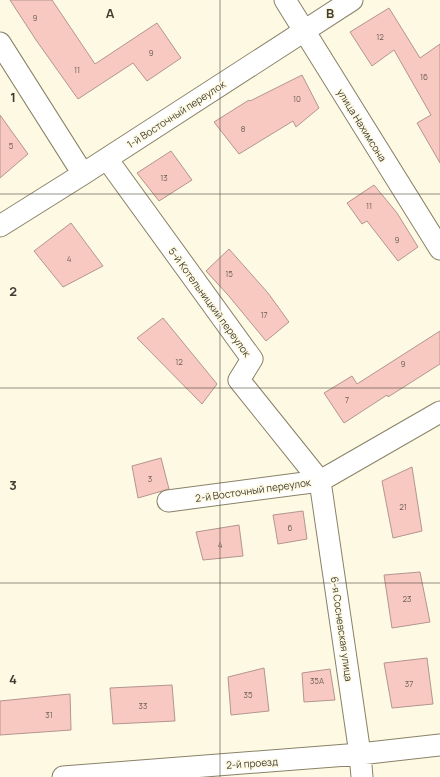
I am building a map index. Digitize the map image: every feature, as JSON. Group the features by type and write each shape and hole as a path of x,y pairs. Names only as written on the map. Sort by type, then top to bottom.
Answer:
{"street":[{"name":"улица Нахимсона","path":"285,0 440,249"},
{"name":"1-й Восточный переулок","path":"0,226 107,159 352,0"},
{"path":"0,43 83,174"},
{"name":"5-й Котельницкий переулок","path":"107,159 252,359 239,380 320,481"},
{"name":"2-й Восточный переулок","path":"168,501 320,481 440,412"},
{"name":"6-я Сосневская улица","path":"320,481 360,754 362,777"},
{"name":"2-й проезд","path":"63,777 360,754 440,745"}],"building":[{"path":"10,0 52,0 95,64 157,23 181,58 147,81 133,63 78,99 36,40"},
{"path":"389,8 420,58 440,44 440,163 417,123 431,115 394,50 372,66 350,32"},
{"path":"302,75 319,108 296,127 293,121 239,154 214,122 249,100 250,101"},
{"path":"0,115 28,154 0,178"},
{"path":"171,151 192,180 159,201 137,173"},
{"path":"374,185 397,213 418,247 398,261 367,221 362,224 347,203"},
{"path":"71,223 103,266 63,287 34,251"},
{"path":"229,249 268,293 289,322 266,341 206,271"},
{"path":"163,318 217,384 202,404 137,338"},
{"path":"440,331 440,364 388,397 387,395 344,423 324,393 352,376 357,384"},
{"path":"161,458 169,489 138,498 132,466"},
{"path":"412,467 422,531 393,538 382,481"},
{"path":"303,511 307,539 278,544 273,515"},
{"path":"239,525 243,556 203,560 196,532"},
{"path":"420,572 430,622 392,628 384,575"},
{"path":"427,658 433,704 392,708 384,663"},
{"path":"264,668 269,711 231,715 228,677"},
{"path":"330,669 335,700 304,702 302,673"},
{"path":"172,685 175,721 113,724 110,688"},
{"path":"70,694 71,730 0,735 0,701"}]}
